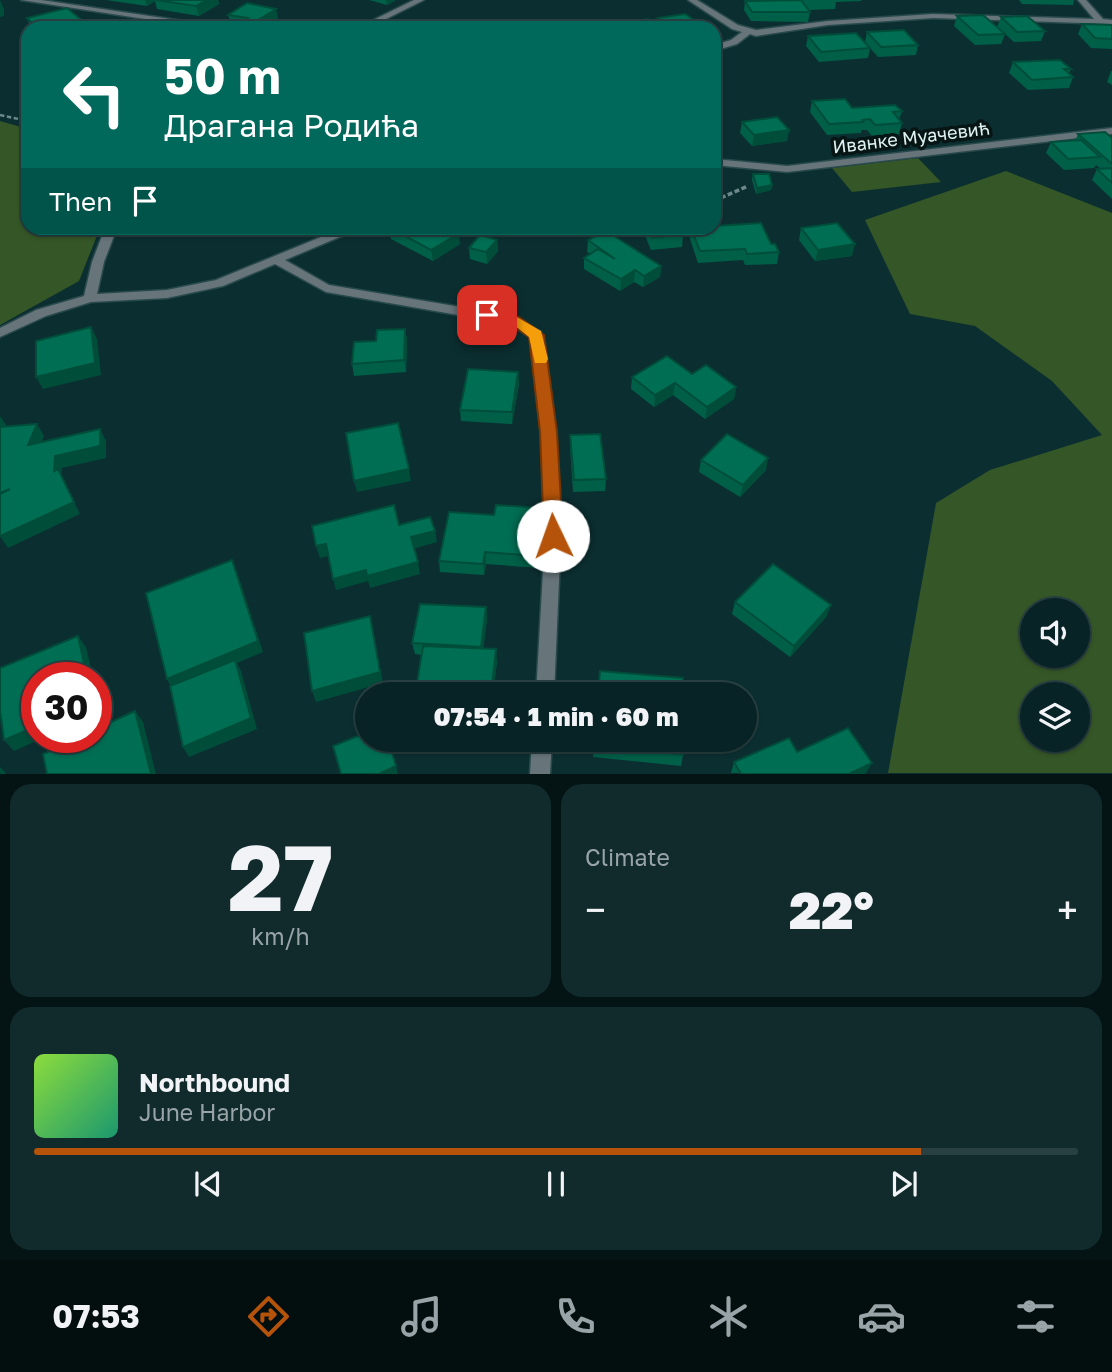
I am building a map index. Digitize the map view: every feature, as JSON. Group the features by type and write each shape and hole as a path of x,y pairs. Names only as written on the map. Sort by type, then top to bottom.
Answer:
{"street":[{"path":"25,0 170,21"},
{"path":"376,21 420,0"},
{"path":"692,0 748,31 766,32 828,23 933,16 1112,22"},
{"path":"1082,0 1101,22"},
{"path":"721,46 734,42 748,31"},
{"name":"Иванке Муачевић","path":"721,163 783,169 1112,131"},
{"path":"90,298 98,262 108,235"},
{"path":"0,333 41,313 90,298 191,291 219,284 336,235"},
{"path":"277,260 326,288 514,320 536,335 548,432 553,536 546,682"},
{"path":"540,774 541,752"}],"path":[{"path":"0,115 21,120"},
{"path":"721,199 738,193 750,184 750,177"},
{"path":"596,235 603,239"}],"green space":[{"path":"0,121 21,127 21,235 97,235 79,281 0,325"},
{"path":"918,158 941,182 852,192 832,168"},
{"path":"1006,171 1112,213 1112,773 888,773 936,503 990,470 1102,435 1052,381 975,326 910,314 865,220"}],"building":[{"path":"156,0 207,0 196,6"},
{"path":"801,0 810,12 752,12 745,1"},
{"path":"247,3 276,9 256,21 243,21 248,18 228,15"},
{"path":"67,8 83,21 30,21 27,18"},
{"path":"685,14 696,21 663,21 658,18"},
{"path":"983,15 1005,34 978,35 957,16"},
{"path":"1027,16 1045,31 1017,32 1001,17"},
{"path":"1082,24 1112,25 1112,39 1095,38"},
{"path":"904,30 918,45 881,47 867,32"},
{"path":"856,33 870,48 821,52 808,36"},
{"path":"1060,60 1071,69 1064,69 1073,77 1032,80 1013,62"},
{"path":"845,99 852,108 895,105 902,111 893,112 902,123 875,125 870,119 862,120 863,122 829,124 812,101"},
{"path":"777,117 789,130 754,135 742,122"},
{"path":"1105,132 1112,138 1112,164 1078,134"},
{"path":"1081,140 1100,157 1068,159 1051,142"},
{"path":"1112,168 1112,183 1097,169"},
{"path":"753,174 769,174 772,185 757,188"},
{"path":"761,223 771,244 775,244 779,252 747,254 745,249 700,251 694,235 721,235 721,226"},
{"path":"837,223 855,244 818,250 801,228"},
{"path":"403,235 456,235 431,250"},
{"path":"480,235 497,240 486,252 469,248"},
{"path":"598,235 612,235 661,266 644,276 635,270 621,279 584,258 598,249 615,259 588,240"},
{"path":"651,235 683,235 652,238"},
{"path":"91,327 95,363 36,377 36,341"},
{"path":"405,329 404,360 352,364 354,342 376,341 377,330"},
{"path":"667,356 692,374 706,365 736,387 707,407 675,383 655,395 632,377"},
{"path":"468,369 518,372 512,412 460,410"},
{"path":"398,423 409,469 354,481 346,433"},
{"path":"37,424 28,445 100,429 100,446 55,456 54,471 58,469 74,502 0,536 0,494 10,489 0,493 0,427"},
{"path":"600,434 606,479 574,480 570,435"},
{"path":"727,434 768,458 743,485 701,460"},
{"path":"394,505 399,525 430,517 435,531 411,537 418,562 367,576 366,570 333,579 326,544 316,546 312,526"},
{"path":"496,505 543,508 538,556 485,552 483,564 439,561 449,512 494,515"},
{"path":"232,560 258,641 167,679 146,593"},
{"path":"773,564 831,605 794,646 735,602"},
{"path":"420,604 486,607 481,647 412,643"},
{"path":"370,616 380,672 312,691 304,633"},
{"path":"78,636 84,662 21,662 21,733 4,740 0,710 0,668"},
{"path":"423,646 496,649 492,682 417,682"},
{"path":"235,660 251,718 183,747 170,686"},
{"path":"600,671 683,678 683,682 599,682"},
{"path":"135,711 151,774 47,774 43,754 45,753 112,753 112,722"},
{"path":"848,728 872,763 849,774 741,774 734,762 789,738 797,752"},
{"path":"355,737 355,752 392,752 396,766 379,774 341,774 333,746"},
{"path":"653,752 683,752 683,755"}],"slow traffic":[{"path":"515,320 532,329 536,335 540,359"}],"route":[{"path":"487,315 524,324 536,335 548,432 553,536"}]}
